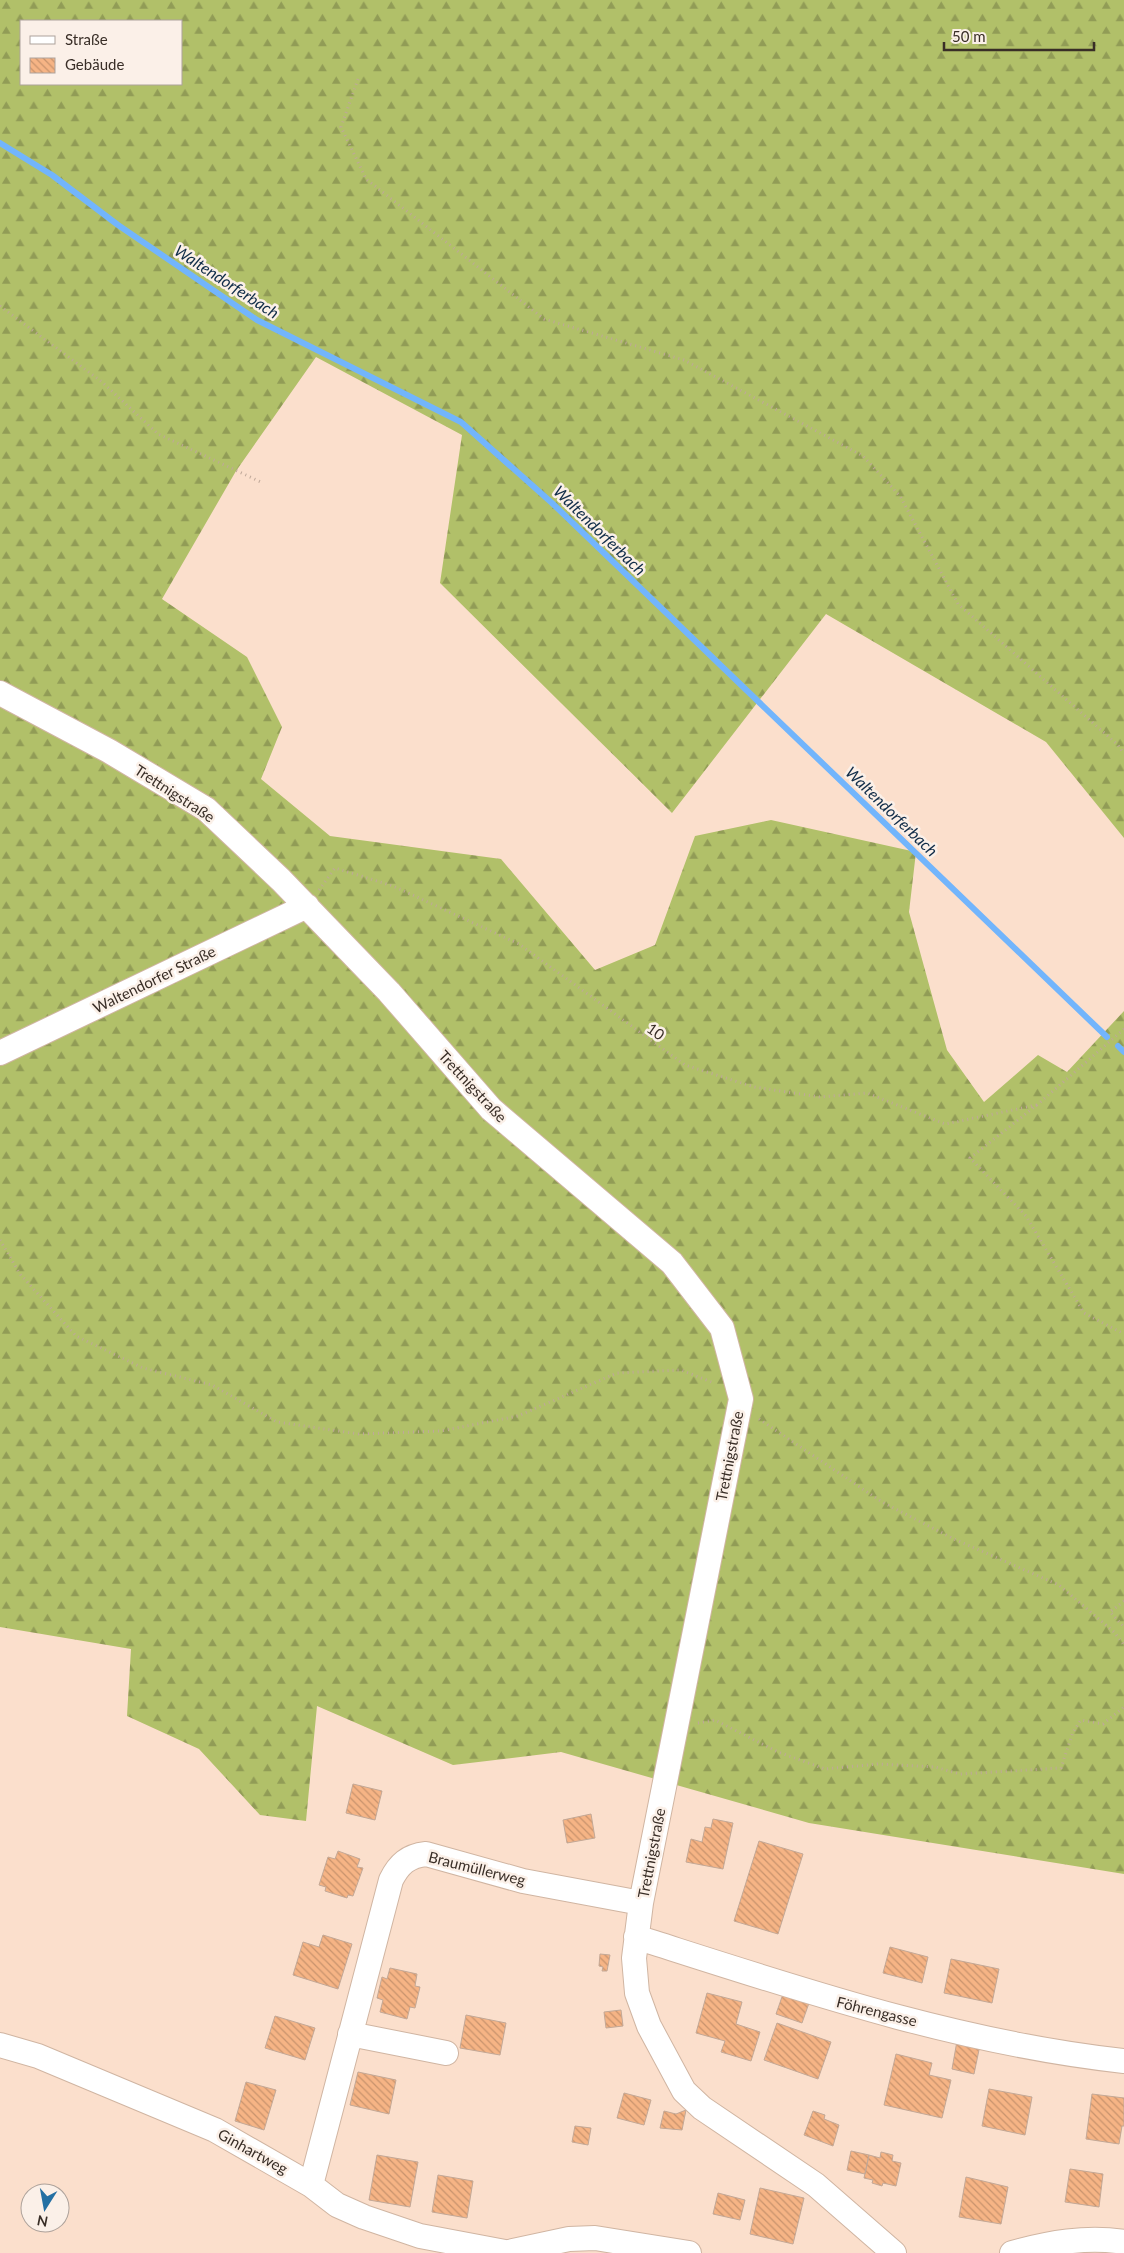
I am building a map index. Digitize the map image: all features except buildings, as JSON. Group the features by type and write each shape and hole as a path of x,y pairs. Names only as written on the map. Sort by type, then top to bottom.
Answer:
{"street":[{"name":"Trettnigstraße","path":"0,693 109,751 206,809 307,906 389,992 491,1109 672,1263 722,1328 736,1394 641,1903 636,1937 634,1975 642,2009 667,2063 684,2091 702,2108 816,2185 894,2253"},
{"name":"Waltendorfer Straße","path":"0,1053 307,906"},
{"name":"Braumüllerweg","path":"311,2185 391,1880 404,1860 415,1855 426,1854 523,1881 641,1903"},
{"name":"Föhrengasse","path":"636,1937 829,1999 899,2017 1036,2048 1124,2061"},
{"path":"350,2034 446,2053"},
{"name":"Ginhartweg","path":"0,2045 38,2056 215,2130 311,2185 337,2205 364,2217 420,2236 505,2252"},
{"path":"505,2252 569,2239 595,2238 689,2253"},
{"path":"1012,2253 1067,2241 1124,2242"}],"path":[{"path":"358,79 341,127 366,179 544,319 684,360 863,456 900,496 958,604 1118,746 1124,754"},
{"path":"0,306 102,382 158,434 263,483"},
{"name":"10","path":"307,906 335,868 393,886 519,944 685,1065 754,1087 820,1097 868,1093 945,1124 1037,1105"},
{"path":"1124,1029 1037,1105 970,1158 1026,1216 1084,1313 1124,1334"},
{"path":"0,1240 20,1274 76,1336 143,1368 212,1385 277,1422 358,1434 441,1431 518,1416 617,1373 681,1370 736,1394 761,1421 882,1502 954,1539 1059,1585 1114,1632 1124,1645"},
{"path":"1124,1601 1110,1612 1124,1627"},
{"path":"675,1728 715,1720 778,1752 825,1768 878,1764 935,1767 960,1774 1061,1768 1073,1732 1081,1720 1103,1724 1124,1707"}],"green space":[{"path":"0,0 1124,0 1124,838 1046,742 826,614 672,813 440,583 462,435 316,357 236,471 162,599 247,657 282,727 261,779 330,836 501,859 595,970 655,945 695,836 771,820 916,852 909,912 947,1050 984,1102 1038,1055 1067,1072 1124,1011 1124,1874 809,1823 561,1752 453,1765 317,1706 306,1821 260,1815 199,1749 127,1716 131,1649 0,1627"}],"waterway":[{"name":"Waltendorferbach","path":"0,143 52,175 118,225 257,320 461,422 552,503 1107,1037"},
{"name":"Waltendorferbach","path":"1118,1046 1124,1052"}]}
